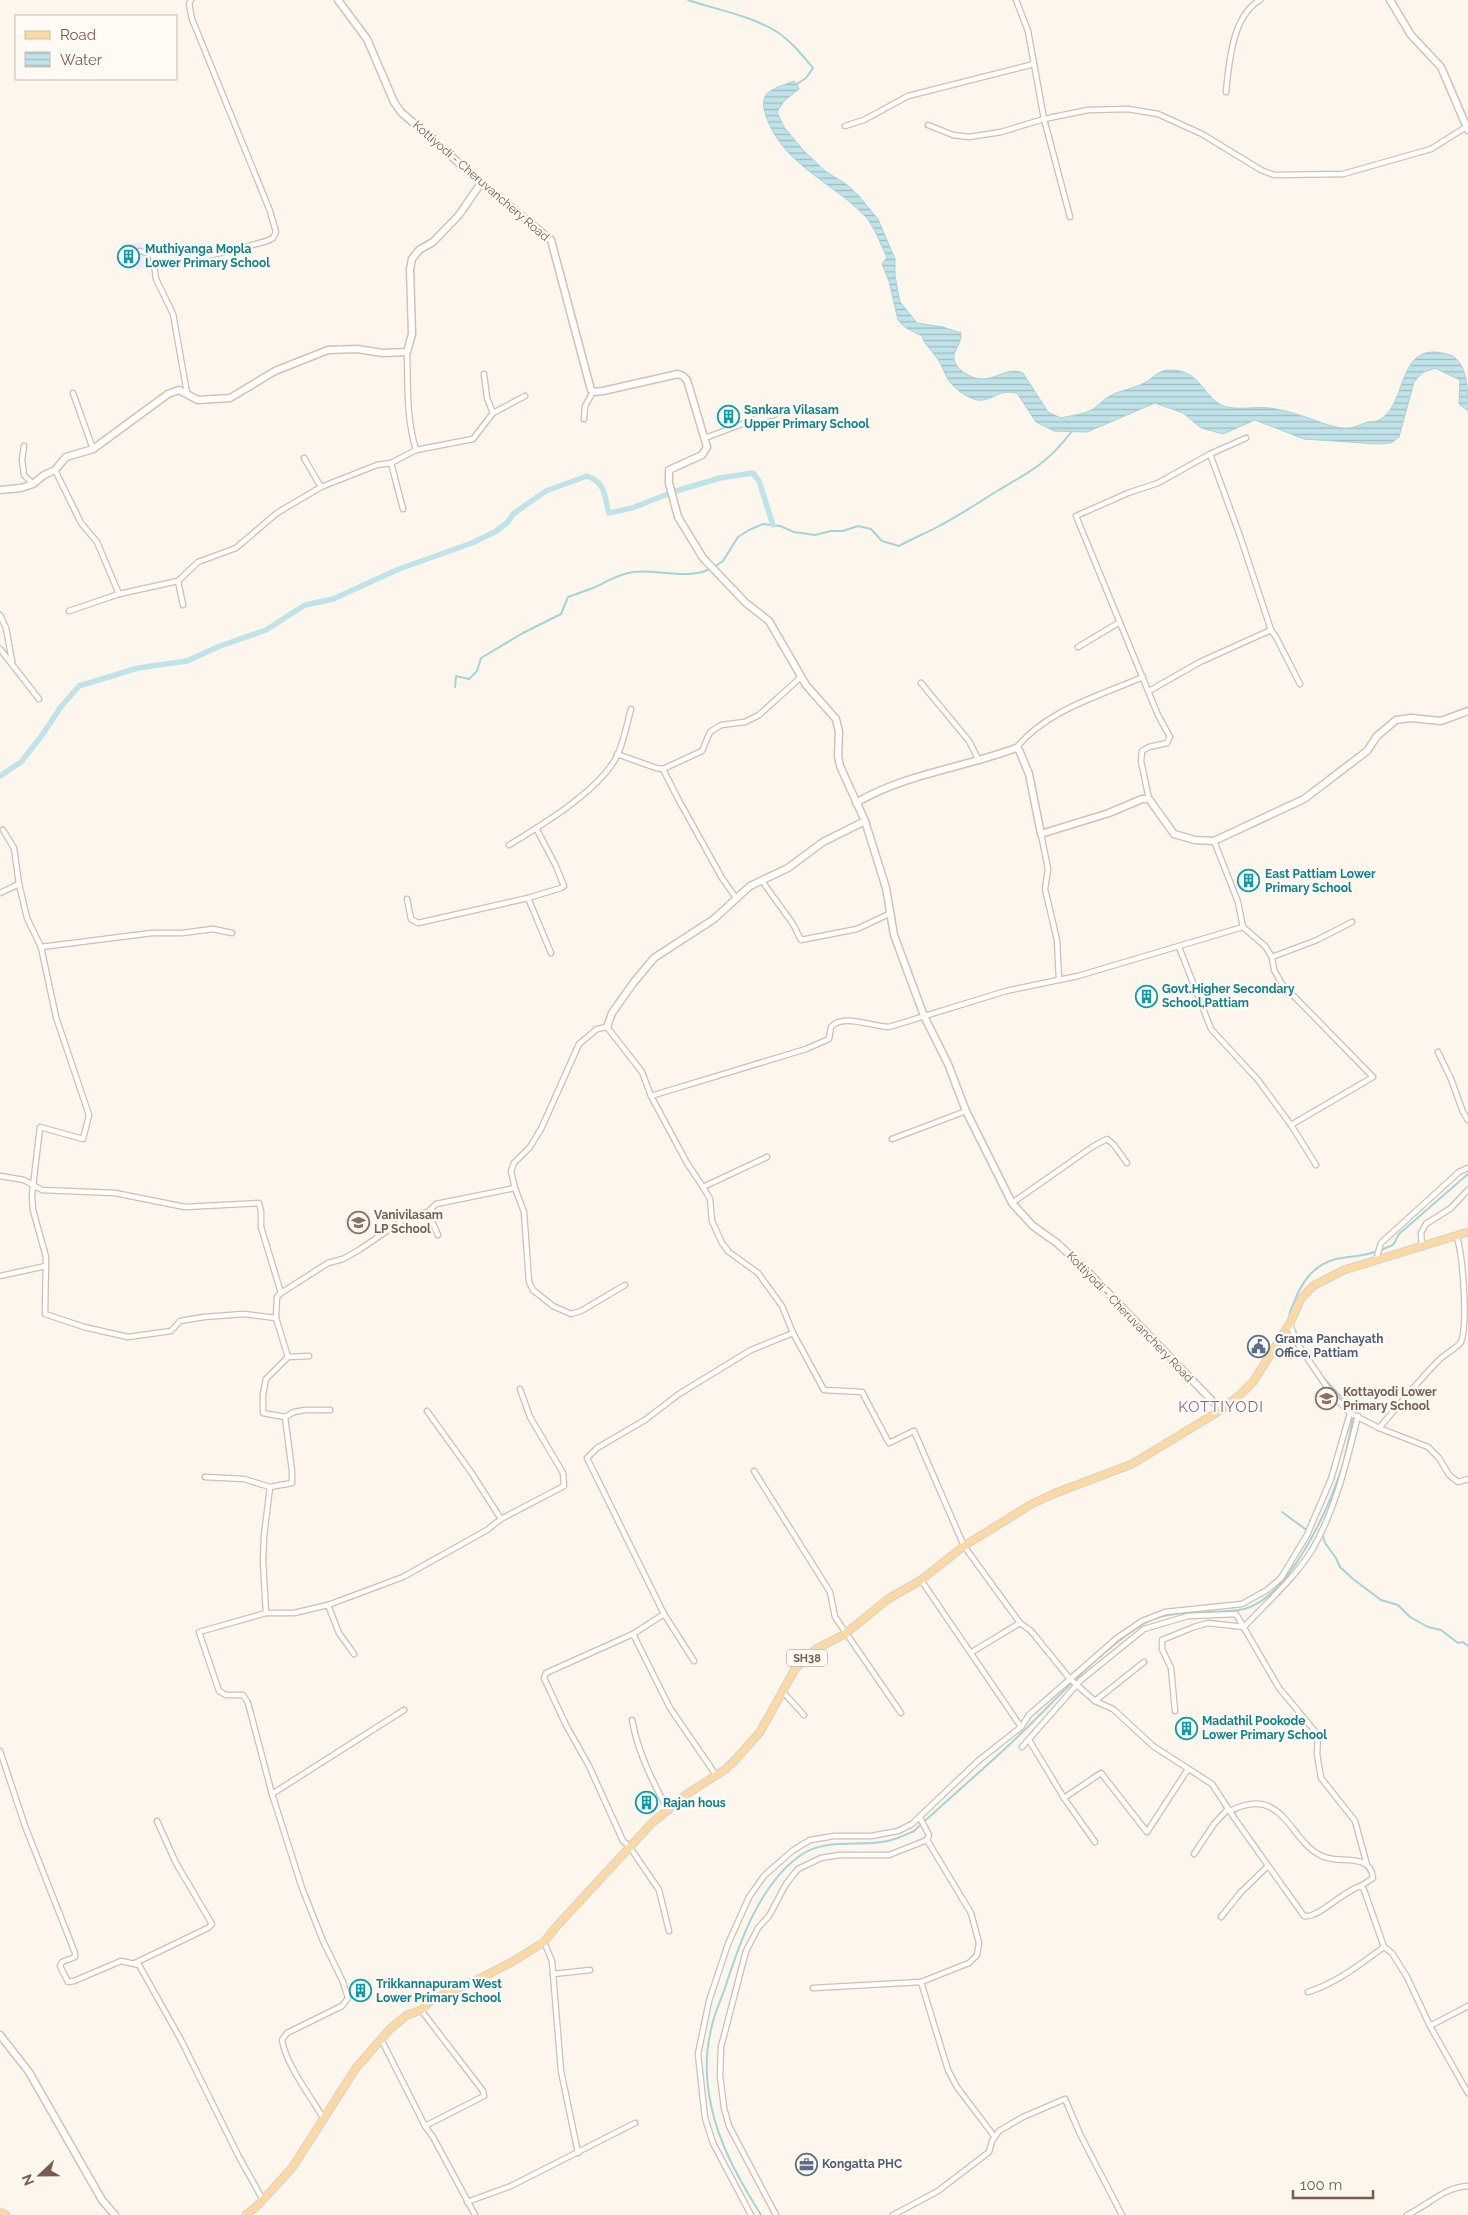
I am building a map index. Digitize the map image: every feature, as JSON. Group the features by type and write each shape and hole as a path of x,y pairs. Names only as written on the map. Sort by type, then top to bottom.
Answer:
{"main road":[{"name":"Kottiyodi - Cheruvanchery Road","path":"338,0 367,39 398,107 481,183 551,240 563,278 589,386 593,392"},
{"path":"1390,0 1410,35 1441,66 1465,114 1467,129"},
{"path":"0,490 21,488 33,484 44,474 55,470 66,457 93,449 168,394 179,390 187,392 198,400 230,398 275,371 328,350 358,350 383,353 407,352 412,334 410,268 412,258 419,250 433,242 459,215 481,183"},
{"path":"593,392 678,374 684,376 687,380 705,438"},
{"name":"Kottiyodi - Cheruvanchery Road","path":"705,438 707,447 705,452 673,467 668,475 678,517 703,558 746,602 769,621 801,677 836,719 839,732 838,756 840,766 865,821 886,888 894,935 924,1016 948,1064 966,1110 1012,1203 1033,1226 1058,1243 1088,1272 1221,1410"},
{"path":"856,803 870,795 906,781 979,761 1016,748 1020,750 1029,774 1041,834 1108,814 1142,799 1149,799 1174,834 1195,840 1214,841 1304,800 1367,751 1377,736 1396,720 1411,718 1441,721 1468,711"},
{"path":"606,1027 612,1013 654,958 714,919 750,886 788,868 823,842 865,821"},
{"name":"SH38","path":"246,2215 263,2200 292,2168 356,2068 381,2038 407,2015 421,2010 433,1999 483,1977 544,1942 629,1846 651,1824 669,1811 687,1794 736,1759 760,1732 795,1669 816,1649 845,1633 888,1599 921,1580 964,1546 1030,1505 1053,1494 1132,1464 1221,1410 1253,1382 1290,1323 1301,1299 1313,1286 1344,1270 1457,1237 1468,1232"},
{"path":"0,2035 29,2072 102,2200 114,2215"},
{"path":"0,2212 6,2215"}],"street":[{"path":"140,251 152,256 201,258 273,238 276,232 270,211 192,19 189,4 191,0"},
{"path":"1016,0 1028,31 1044,119 1070,217"},
{"path":"1226,92 1230,54 1244,12 1260,0"},
{"path":"845,126 864,120 908,96 1034,64"},
{"path":"928,125 953,135 969,137 1001,132 1044,119 1088,110 1128,109 1158,114 1202,134 1261,170 1274,175 1343,174 1431,149 1467,129"},
{"path":"152,256 156,279 173,314 187,392"},
{"path":"407,352 408,414 410,430 416,450"},
{"path":"484,374 487,398 493,413"},
{"path":"584,419 585,406 593,392"},
{"path":"74,393 93,449"},
{"path":"68,612 120,594 178,581 198,562 236,548 277,513 321,487 377,465 391,463 416,450 473,439 478,429 493,413 525,396"},
{"path":"705,438 758,418 774,415"},
{"path":"1149,799 1141,761 1142,751 1149,747 1167,743 1170,737 1076,516 1128,493 1158,483 1210,454 1246,438"},
{"path":"24,446 22,460 24,475 33,484"},
{"path":"1210,454 1271,630 1300,684"},
{"path":"304,458 321,487"},
{"path":"391,463 403,509"},
{"path":"55,470 81,523 97,542 120,594"},
{"path":"178,581 183,605"},
{"path":"0,615 6,628 13,664"},
{"path":"1078,647 1120,622"},
{"path":"1149,691 1200,662 1271,630"},
{"path":"0,649 39,699"},
{"path":"618,754 663,769 702,751 708,734 721,725 745,722 759,715 801,677"},
{"path":"1016,748 1029,735 1076,704 1114,691 1143,677"},
{"path":"921,684 969,741 979,761"},
{"path":"509,845 536,828 600,781 618,754 631,709"},
{"path":"663,769 722,878 736,898"},
{"path":"407,899 411,919 418,923 528,898 564,886 536,828"},
{"path":"2,830 14,848 18,884 27,918 41,947 56,1018 89,1115 83,1139 40,1127 32,1185 33,1210 46,1257 45,1314 84,1327 128,1337 171,1331 180,1322 204,1317 244,1314 276,1318"},
{"path":"1041,834 1048,869 1045,889 1057,940 1059,979"},
{"path":"1214,841 1238,902 1243,927 1265,946 1272,957 1274,970 1282,984 1373,1077 1291,1125"},
{"path":"762,881 793,924 801,940 857,929 891,913"},
{"path":"0,893 18,884"},
{"path":"528,898 551,953"},
{"path":"1272,957 1317,940 1352,922"},
{"path":"651,1096 806,1049 829,1039 832,1025 838,1022 855,1020 878,1027 889,1027 1006,991 1078,976 1243,927"},
{"path":"41,947 152,933 182,933 213,929 232,933"},
{"path":"1179,947 1211,1029 1258,1080 1291,1125 1316,1165"},
{"path":"625,1286 581,1311 571,1314 553,1306 533,1290 527,1273 524,1212 511,1171 514,1163 530,1147 541,1130 579,1044 598,1029 606,1027 642,1072 651,1096 687,1163 710,1200 712,1221 722,1243 729,1252 758,1273 782,1306 793,1333 824,1390 862,1392 889,1443 914,1431 964,1546 1020,1623 1031,1631 1070,1679 1078,1684 1095,1701 1113,1709 1153,1746 1212,1784 1304,1916 1308,1917 1338,1900 1351,1889 1361,1886 1372,1878 1372,1870 1368,1865 1355,1821 1321,1778 1317,1754 1318,1735 1279,1688 1236,1614 1188,1616 1144,1629 1078,1684 1022,1747"},
{"path":"1438,1052 1451,1079 1462,1112 1468,1120"},
{"path":"892,1139 966,1110"},
{"path":"1012,1203 1092,1148 1107,1140 1114,1145 1127,1163"},
{"path":"703,1187 767,1157"},
{"path":"1376,1261 1381,1243 1459,1172 1468,1168"},
{"path":"0,1176 24,1180 42,1190 115,1193 185,1207 259,1203 262,1211 261,1227 281,1293"},
{"path":"288,1357 276,1318 277,1298 281,1293 328,1263 343,1259 359,1250 408,1216 428,1212 436,1204 515,1188"},
{"path":"1422,1247 1421,1233 1426,1224 1451,1208 1468,1190"},
{"path":"428,1212 438,1235"},
{"path":"1379,1428 1441,1358 1460,1344 1463,1337 1466,1324 1463,1257 1457,1237"},
{"path":"0,1276 46,1266"},
{"path":"1290,1323 1297,1343 1320,1380 1350,1413 1379,1428 1428,1447 1439,1458 1449,1475 1458,1482 1468,1479"},
{"path":"694,1660 664,1614 587,1458 598,1448 645,1420 679,1394 743,1355 793,1333"},
{"path":"309,1356 288,1357 266,1379 263,1394 263,1412 284,1417 294,1412 305,1410 330,1410"},
{"path":"324,2119 297,2074 282,2040 287,2034 342,2006 348,1998 343,1982 323,1942 302,1888 272,1794 248,1703 242,1695 226,1695 219,1691 199,1632 266,1613 294,1613 328,1605 403,1577 488,1530 501,1519 564,1486 563,1473 530,1418 520,1389"},
{"path":"427,1411 471,1472 501,1519"},
{"path":"751,2215 713,2143 705,2118 698,2054 709,2001 728,1944 754,1890 764,1876 792,1851 810,1840 834,1836 871,1836 898,1831 921,1819 944,1792 1021,1727 1029,1715 1117,1638 1142,1621 1165,1612 1242,1604 1267,1590 1281,1578 1307,1535 1331,1479 1350,1413"},
{"path":"1244,1627 1285,1585 1312,1550 1330,1509 1347,1462 1358,1416"},
{"path":"205,1477 244,1479 270,1487 292,1483 284,1417"},
{"path":"754,1471 830,1592 835,1617 901,1713"},
{"path":"266,1613 263,1545 270,1487"},
{"path":"921,1580 966,1647 972,1652 1021,1727"},
{"path":"328,1605 339,1633 354,1654"},
{"path":"664,1614 633,1634 546,1674 544,1678 566,1725 589,1766 623,1841 629,1846 659,1890 669,1931"},
{"path":"972,1652 1020,1623"},
{"path":"1175,1711 1171,1668 1162,1649 1162,1640 1208,1623 1244,1627"},
{"path":"633,1634 670,1708 716,1775"},
{"path":"1095,1701 1144,1662"},
{"path":"782,1691 804,1715"},
{"path":"272,1794 404,1710"},
{"path":"632,1720 637,1744 655,1787 669,1811"},
{"path":"1029,1740 1064,1798 1095,1842"},
{"path":"0,1751 25,1826 75,1953 75,1957 62,1962 60,1966 64,1977 68,1982 121,1961 135,1963 141,1967 181,2040 238,2155 263,2200"},
{"path":"1064,1798 1101,1773 1147,1832 1188,1769"},
{"path":"1194,1854 1214,1824 1229,1810 1254,1803 1268,1805 1286,1820 1316,1854 1332,1859 1357,1860 1368,1865"},
{"path":"813,1988 921,1982 969,1962 977,1955 979,1943 971,1912 927,1840 929,1835 921,1819"},
{"path":"135,1963 208,1928 212,1924 176,1863 157,1821"},
{"path":"776,2215 729,2126 724,2108 720,2076 721,2047 746,1951 758,1928 769,1916 786,1884 798,1869 821,1858 839,1855 889,1854 927,1840"},
{"path":"1221,1917 1241,1892 1268,1866"},
{"path":"1361,1886 1369,1898 1384,1947 1392,1953 1400,1964 1430,2026 1468,2093"},
{"path":"544,1942 552,1961 561,2071 578,2152"},
{"path":"1308,1992 1321,1988 1344,1976 1384,1947"},
{"path":"553,1974 590,1970"},
{"path":"921,1982 948,2070 957,2086 994,2136"},
{"path":"1430,2026 1468,2006"},
{"path":"421,2010 483,2091 484,2096 425,2126"},
{"path":"381,2038 425,2126 433,2137 474,2215"},
{"path":"893,2215 938,2191 989,2152 994,2136 999,2131 1023,2117 1065,2099 1080,2134 1122,2215"},
{"path":"467,2202 511,2186 635,2123"},
{"path":"1407,2215 1427,2205 1456,2186 1468,2186"}],"shaded area":[{"name":"Muthiyanga Mopla Lower Primary School","path":"147,242 150,268 124,270 121,244"},
{"name":"Vanivilasam LP School","path":"368,1211 372,1224 349,1235 344,1219"}],"water":[{"path":"794,81 799,89 784,101 777,112 784,127 803,150 825,171 846,184 858,195 878,219 895,259 895,276 900,302 917,323 943,327 961,333 954,356 955,361 963,372 973,377 981,379 1016,371 1023,373 1048,412 1061,418 1089,411 1106,398 1146,382 1162,371 1180,371 1195,379 1211,397 1224,406 1277,409 1341,428 1348,428 1356,427 1366,422 1378,421 1388,412 1395,401 1411,364 1420,355 1432,352 1450,355 1460,364 1466,378 1468,411 1459,404 1460,380 1435,368 1422,373 1414,382 1399,437 1391,443 1378,444 1304,439 1255,420 1223,434 1201,428 1183,413 1155,403 1087,432 1054,431 1036,422 1017,393 1002,393 983,400 969,397 960,392 950,382 939,361 926,345 922,336 906,328 898,320 889,281 882,264 887,257 869,220 852,204 794,158 772,130 764,110 765,96 774,89"}],"waterway":[{"path":"688,0 756,21 777,32 796,48 813,68 806,78 797,84"},
{"path":"714,567 723,561 738,537 763,524 780,526 794,532 815,535 831,531 843,531 858,526 871,529 882,541 899,546 948,521 1029,472 1047,459 1072,431"},
{"path":"676,491 720,478 753,473 759,481 773,525"},
{"path":"0,776 21,762 60,708 79,686 138,668 187,661 220,646 266,630 305,605 333,599 399,569 472,543 495,532 508,522 513,514 546,491 587,476 598,482 601,486 609,513 632,508 668,494"},
{"path":"455,687 456,676 469,679 477,671 481,658 523,633 561,614 568,597 627,573 642,571 692,574 710,569"},
{"path":"1381,1250 1393,1245 1399,1234 1468,1174"},
{"path":"1289,1317 1290,1311 1305,1281 1321,1265 1336,1259 1374,1252"},
{"path":"1297,1337 1310,1359"},
{"path":"1321,1375 1353,1410"},
{"path":"761,2215 738,2176 719,2134 709,2096 707,2058 713,2020 744,1934 763,1897 775,1880 789,1865 804,1853 813,1849 833,1844 886,1841 914,1831 1009,1745 1088,1667 1140,1626 1164,1616 1244,1609 1261,1601 1276,1588 1291,1570 1305,1549 1328,1505 1342,1467 1353,1416"},
{"path":"1282,1512 1308,1531"},
{"path":"1320,1534 1323,1536 1325,1543 1340,1567 1353,1579 1381,1600 1398,1605 1410,1617 1428,1627 1441,1630 1458,1643 1463,1642 1468,1646"}],"place":[{"name":"Muthiyanga Mopla Lower Primary School","path":"129,256"},
{"name":"Sankara Vilasam Upper Primary School","path":"728,417"},
{"name":"East Pattiam Lower Primary School","path":"1249,881"},
{"name":"Govt.Higher Secondary School,Pattiam","path":"1146,996"},
{"name":"Vanivilasam LP School","path":"358,1222"},
{"name":"Grama Panchayath Office, Pattiam","path":"1259,1346"},
{"name":"Kottayodi Lower Primary School","path":"1327,1399"},
{"name":"Madathil Pookode Lower Primary School","path":"1186,1728"},
{"name":"Rajan hous","path":"647,1803"},
{"name":"Trikkannapuram West Lower Primary School","path":"360,1991"},
{"name":"Kongatta PHC","path":"806,2164"}],"district":[{"name":"KOTTIYODI","path":"1221,1407"}]}
